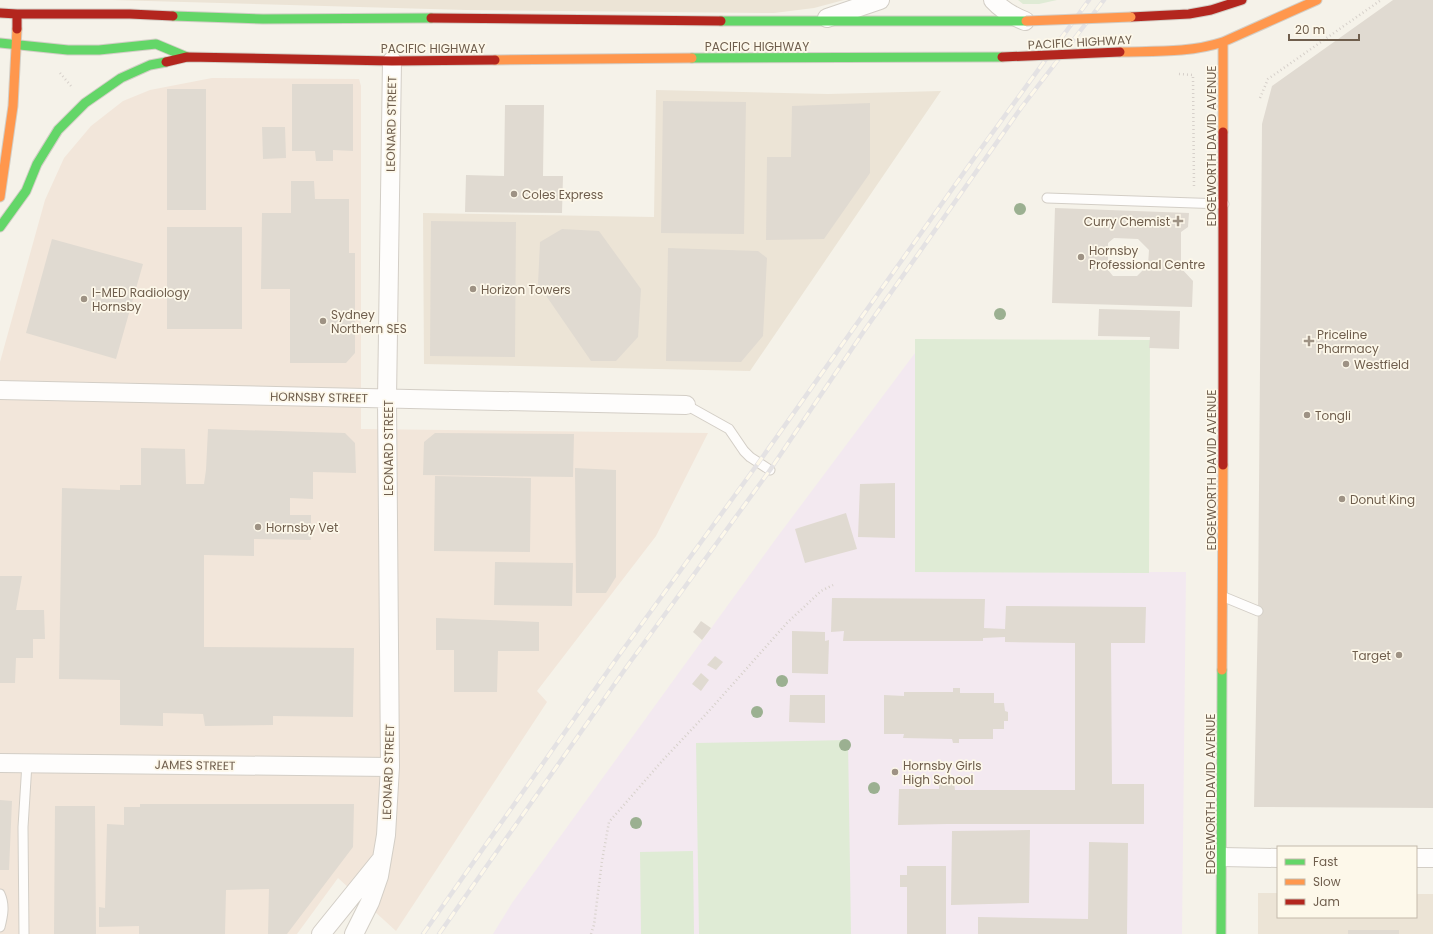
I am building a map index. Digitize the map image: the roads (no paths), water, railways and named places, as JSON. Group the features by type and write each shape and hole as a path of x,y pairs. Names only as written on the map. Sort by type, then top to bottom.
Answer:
{"main road":[{"name":"PACIFIC HIGHWAY","path":"0,197 14,105 18,44 12,9 204,18 263,19 401,18 774,22 1026,21 1189,14 1223,10 1242,0"},
{"name":"PACIFIC HIGHWAY","path":"0,227 26,191 37,164 58,130 85,103 121,78 150,65 187,57 392,61 629,58 789,59 1002,57 1192,49 1208,47 1223,39 1301,8 1317,0"},
{"name":"EDGEWORTH DAVID AVENUE","path":"1221,934 1224,596 1222,424 1224,204 1223,39"},
{"path":"0,43 18,44"},
{"name":"PACIFIC HIGHWAY","path":"18,44 68,50 99,50 156,44 187,57"}],"street":[{"path":"774,22 822,19 880,0"},
{"path":"993,0 1006,12 1026,21"},
{"name":"LEONARD STREET","path":"354,934 379,876 386,835 390,767 387,399 392,61"},
{"name":"HORNSBY STREET","path":"0,390 686,405"},
{"name":"JAMES STREET","path":"0,763 390,767"},
{"path":"1222,857 1277,858"},
{"path":"1417,858 1433,858"},
{"path":"321,934 382,859"}],"lane":[{"path":"1047,198 1224,204"},
{"path":"686,405 729,429 744,451 750,457 770,470"},
{"path":"1224,596 1258,611"},
{"path":"24,934 23,827 27,763"},
{"path":"0,894 4,911 0,927"}],"railway":[{"path":"423,934 617,658 759,462 977,154 1089,0"},
{"path":"439,934 628,665 770,470 864,331 1021,108 1104,0"}],"place":[{"name":"Coles Express","path":"514,194"},
{"name":"Curry Chemist","path":"1178,221"},
{"name":"Hornsby Professional Centre","path":"1081,257"},
{"name":"Horizon Towers","path":"473,289"},
{"name":"I-MED Radiology Hornsby","path":"84,299"},
{"name":"Sydney Northern SES","path":"323,321"},
{"name":"Priceline Pharmacy","path":"1309,341"},
{"name":"Westfield","path":"1346,364"},
{"name":"Tongli","path":"1307,415"},
{"name":"Donut King","path":"1342,499"},
{"name":"Hornsby Vet","path":"258,527"},
{"name":"Target","path":"1399,655"},
{"name":"Hornsby Girls High School","path":"895,772"}]}
